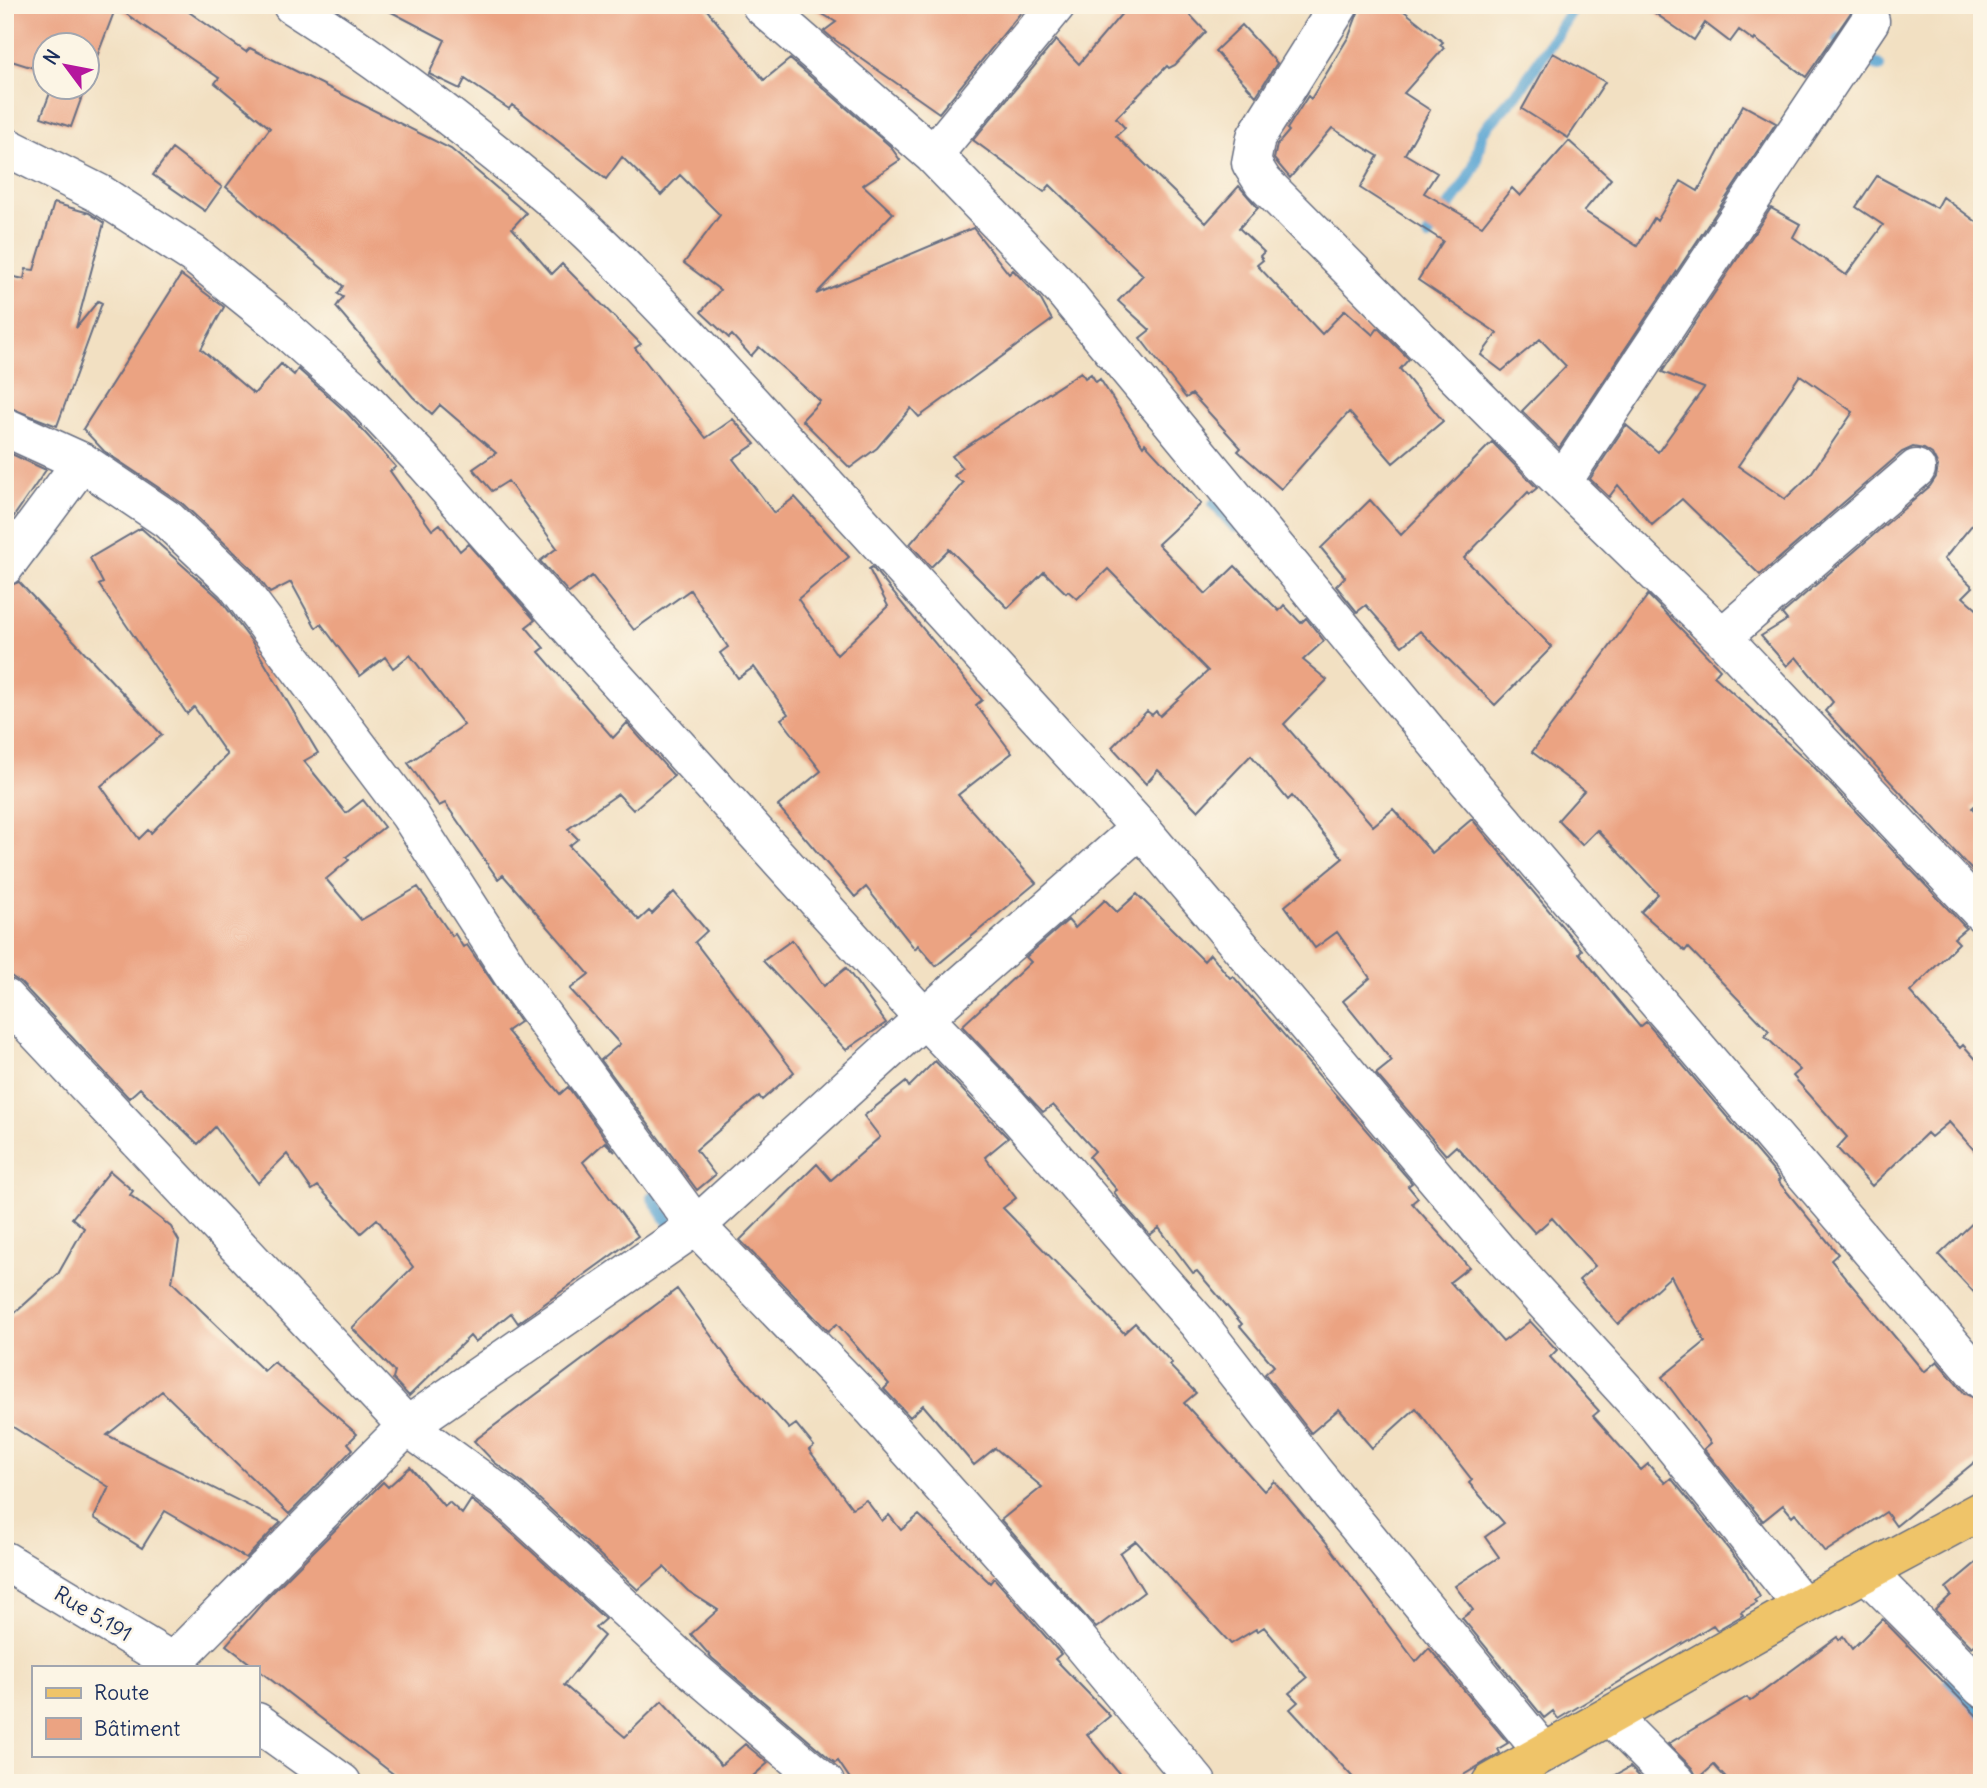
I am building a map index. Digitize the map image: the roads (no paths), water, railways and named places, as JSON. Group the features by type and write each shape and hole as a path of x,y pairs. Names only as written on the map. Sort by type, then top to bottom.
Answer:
{"main road":[{"path":"1491,1783 1803,1606 1982,1510"}],"street":[{"path":"292,5 427,102 538,188 617,261 690,336 1140,828 1496,1249 1656,1424 1803,1606"},
{"path":"761,5 933,155 1063,290 1461,773 1982,1380"},
{"path":"933,155 1056,5"},
{"path":"1339,5 1256,137 1251,163 1263,182 1562,482 1722,637 1982,913"},
{"path":"1562,482 1870,21"},
{"path":"5,146 100,194 193,254 275,320 362,397 426,464 581,640 924,1018 1008,1105 1198,1323 1312,1470 1544,1753"},
{"path":"5,428 82,462 168,520 235,583 409,814 514,977 696,1226 874,1410 1068,1628 1197,1783"},
{"path":"5,566 82,462"},
{"path":"1722,637 1916,469"},
{"path":"177,1664 407,1426 696,1226 924,1018 1140,828"},
{"path":"5,998 407,1426 508,1500 681,1660 825,1783"},
{"name":"Rue 5.191","path":"5,1561 177,1664"},
{"path":"1866,1572 1982,1688"},
{"path":"1610,1716 1677,1783"},
{"path":"259,1723 342,1783"}],"waterway":[{"path":"1428,236 1466,182 1475,164 1482,132 1522,87 1575,5"},
{"path":"1821,28 1879,66"},
{"path":"1214,504 1235,527"},
{"path":"36,557 55,534"},
{"path":"652,1197 671,1226"},
{"path":"276,1587 334,1531"},
{"path":"1949,1683 1982,1716"}]}
